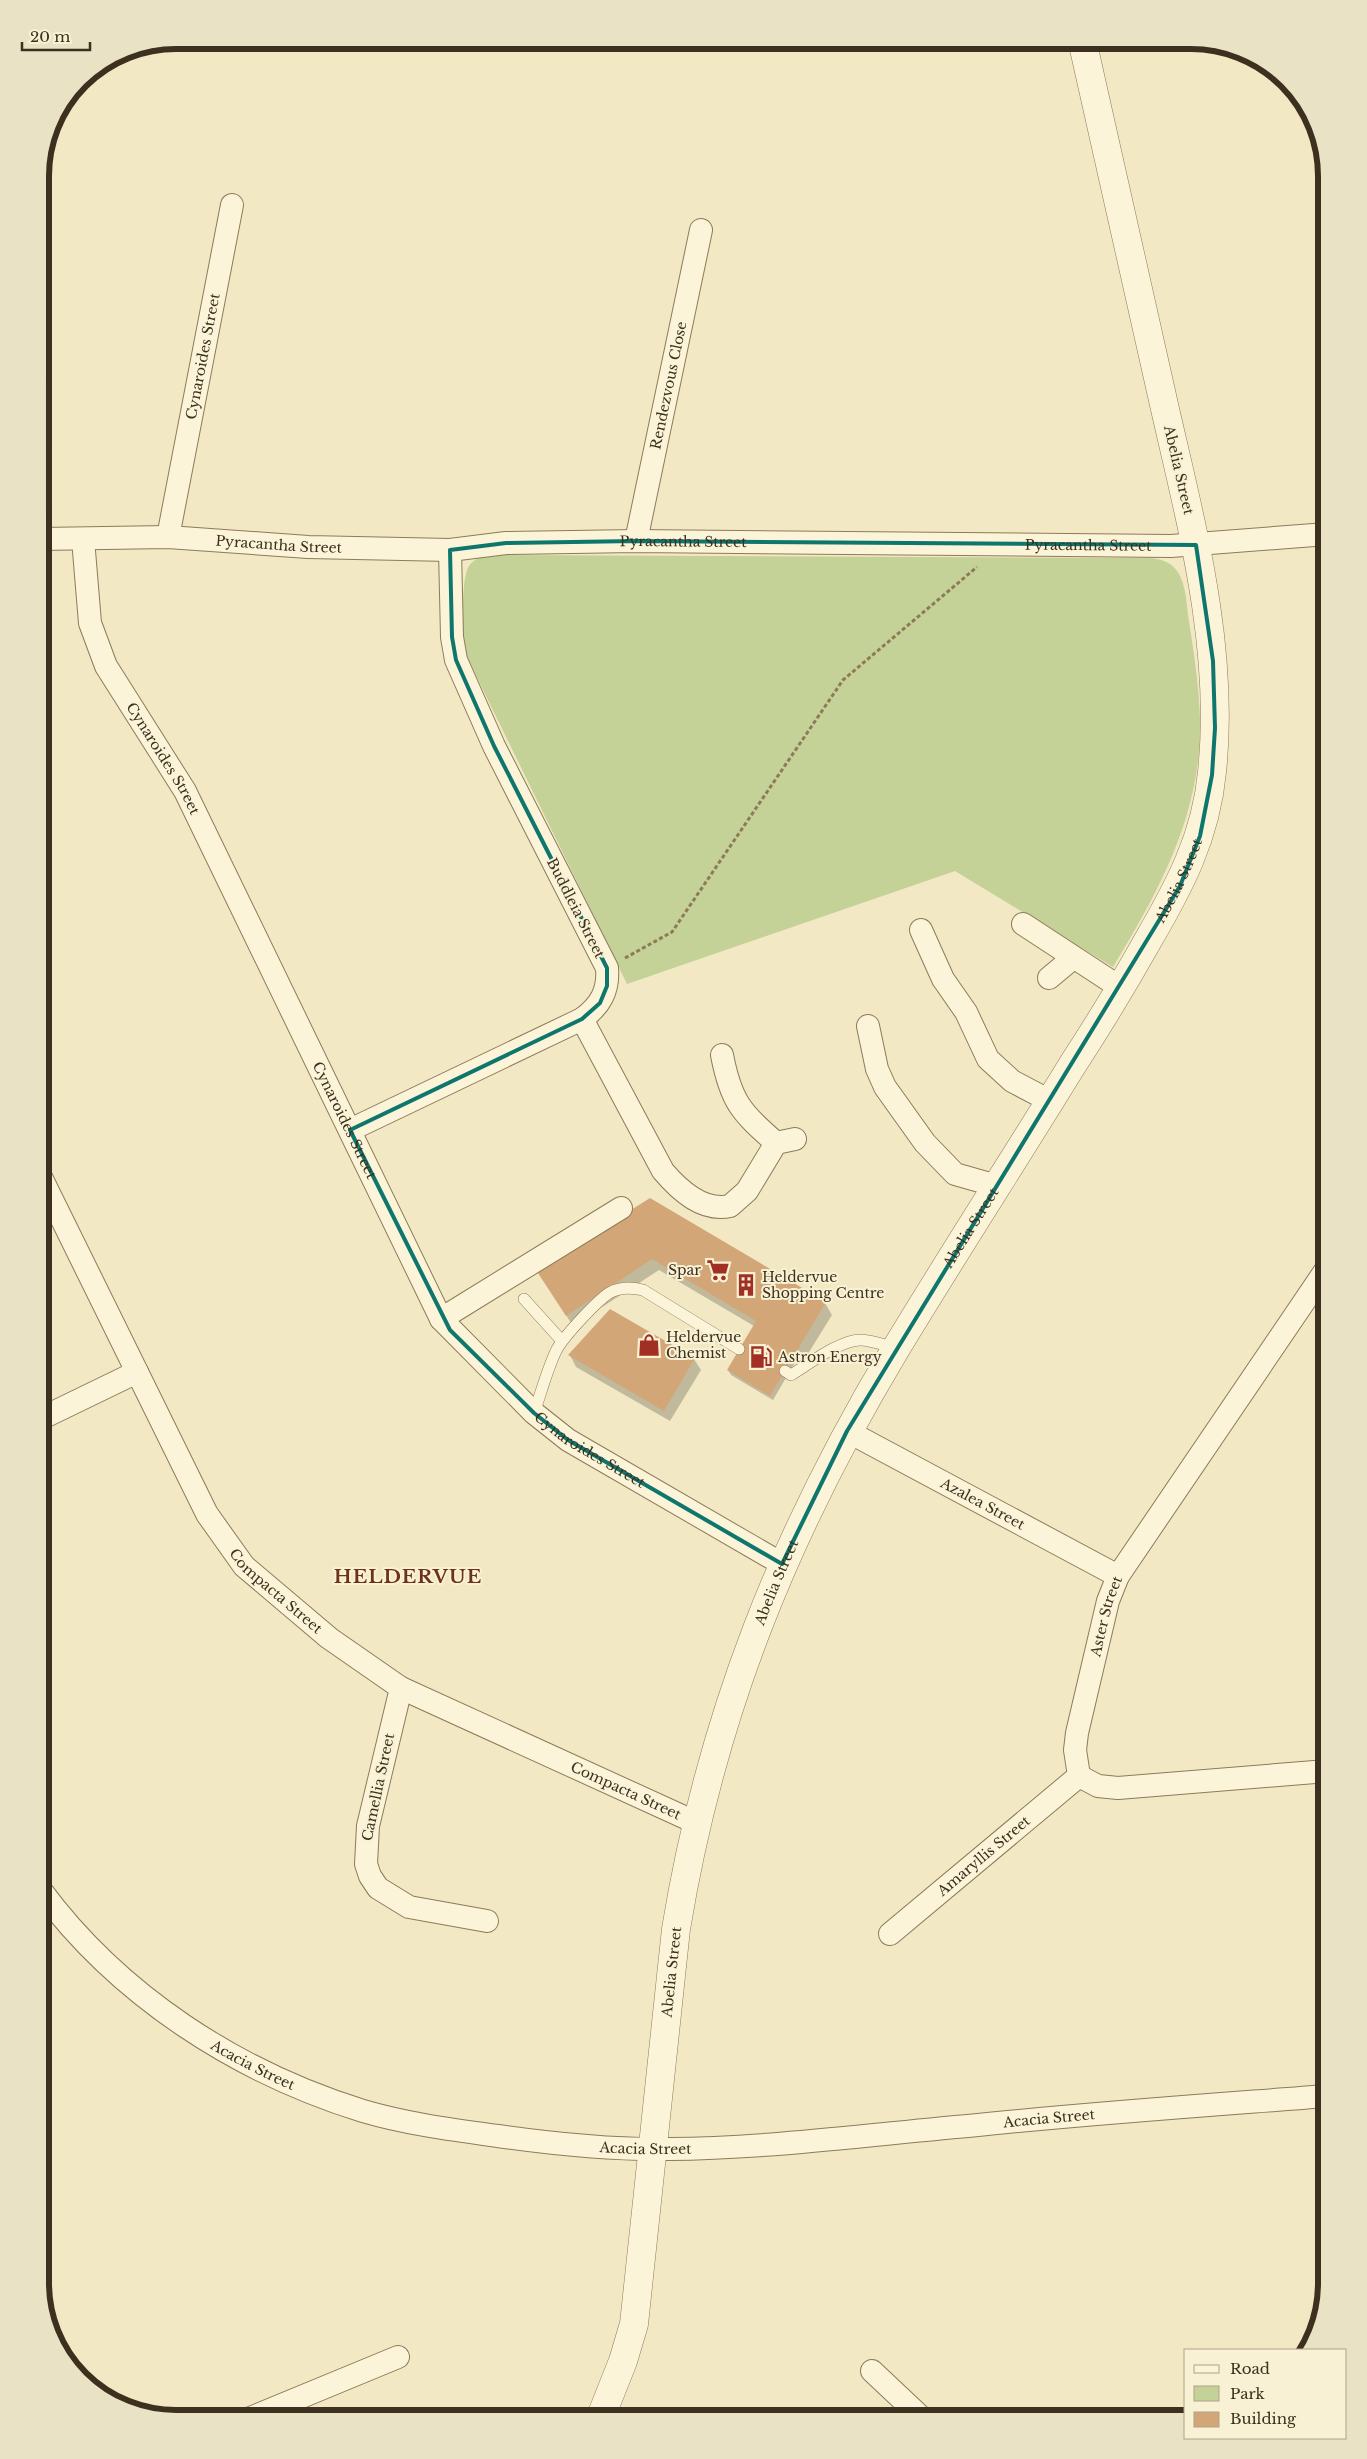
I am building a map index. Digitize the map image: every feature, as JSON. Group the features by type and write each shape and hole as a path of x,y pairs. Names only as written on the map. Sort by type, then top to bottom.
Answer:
{"street":[{"name":"Abelia Street","path":"604,2410 623,2361 634,2324 676,1929 697,1823 718,1738 762,1611 782,1564 847,1431 1121,988 1180,886 1200,836 1212,775 1215,728 1213,661 1196,545 1084,49"},
{"name":"Cynaroides Street","path":"168,537 232,205"},
{"name":"Rendezvous Close","path":"636,541 701,230"},
{"name":"Pyracantha Street","path":"49,539 168,537 308,547 450,550 506,543 636,541 1196,545 1318,535"},
{"name":"Cynaroides Street","path":"83,539 90,623 103,658 185,792 442,1319 534,1413 568,1440 595,1458 782,1564"},
{"name":"Buddleia Street","path":"350,1130 582,1019 594,1011 604,994 607,968 494,746 456,660 452,637 450,550"},
{"path":"1022,924 1121,988"},
{"path":"921,930 943,979 966,1012 988,1059 1012,1081 1050,1101"},
{"path":"1049,978 1073,958"},
{"path":"582,1019 663,1171 675,1186 694,1199 710,1206 721,1208 738,1201 786,1141 742,1111 731,1094 722,1055"},
{"path":"868,1026 877,1068 885,1087 925,1143 955,1174 997,1186"},
{"name":"Compacta Street","path":"49,1193 207,1514 244,1566 329,1638 400,1688 697,1823"},
{"path":"442,1319 621,1208"},
{"name":"Aster Street","path":"1079,1776 1075,1750 1077,1733 1108,1601 1118,1576 1318,1281"},
{"path":"49,1416 137,1372"},
{"name":"Azalea Street","path":"847,1431 1118,1576"},
{"name":"Camellia Street","path":"400,1688 368,1826 366,1864 370,1876 378,1888 392,1899 409,1907 487,1922"},
{"path":"1079,1776 1098,1786 1118,1788 1318,1772"},
{"name":"Amaryllis Street","path":"890,1934 1079,1776"},
{"name":"Acacia Street","path":"49,1900 87,1946 127,1983 233,2058 300,2088 365,2112 443,2128 538,2142 652,2149 769,2145 1047,2118 1318,2097"},
{"path":"270,2410 398,2357"},
{"path":"872,2371 913,2410"}],"lane":[{"path":"534,1413 556,1351 562,1341 609,1293 618,1289 634,1287 643,1290 739,1349"},
{"path":"524,1299 562,1341"},
{"path":"785,1372 791,1375 829,1352 855,1341 864,1340 897,1348"}],"path":[{"path":"607,968 672,932 843,680 1005,544"}],"highlighted area":[{"path":"636,541 1196,545 1213,661 1215,728 1212,775 1200,836 1180,886 847,1431 782,1564 568,1440 534,1413 450,1330 350,1130 582,1019 600,1003 607,986 607,968 494,746 456,660 452,637 450,550 506,543"}],"green space":[{"path":"489,555 1146,558 1159,559 1169,563 1181,578 1186,598 1199,694 1199,753 1194,786 1186,818 1175,849 1147,909 1113,967 955,871 627,984 465,653 463,608 466,572 473,561"}],"building":[{"name":"Heldervue Shopping Centre","path":"650,1198 826,1302 770,1396 727,1370 756,1321 652,1259 566,1316 536,1270"},
{"path":"610,1309 695,1358 664,1411 568,1355"}],"place":[{"name":"Spar","path":"718,1270"},
{"name":"Heldervue Shopping Centre","path":"746,1285"},
{"name":"Heldervue Chemist","path":"649,1345"},
{"name":"Astron Energy","path":"761,1357"}],"district":[{"name":"HELDERVUE","path":"408,1576"}]}
